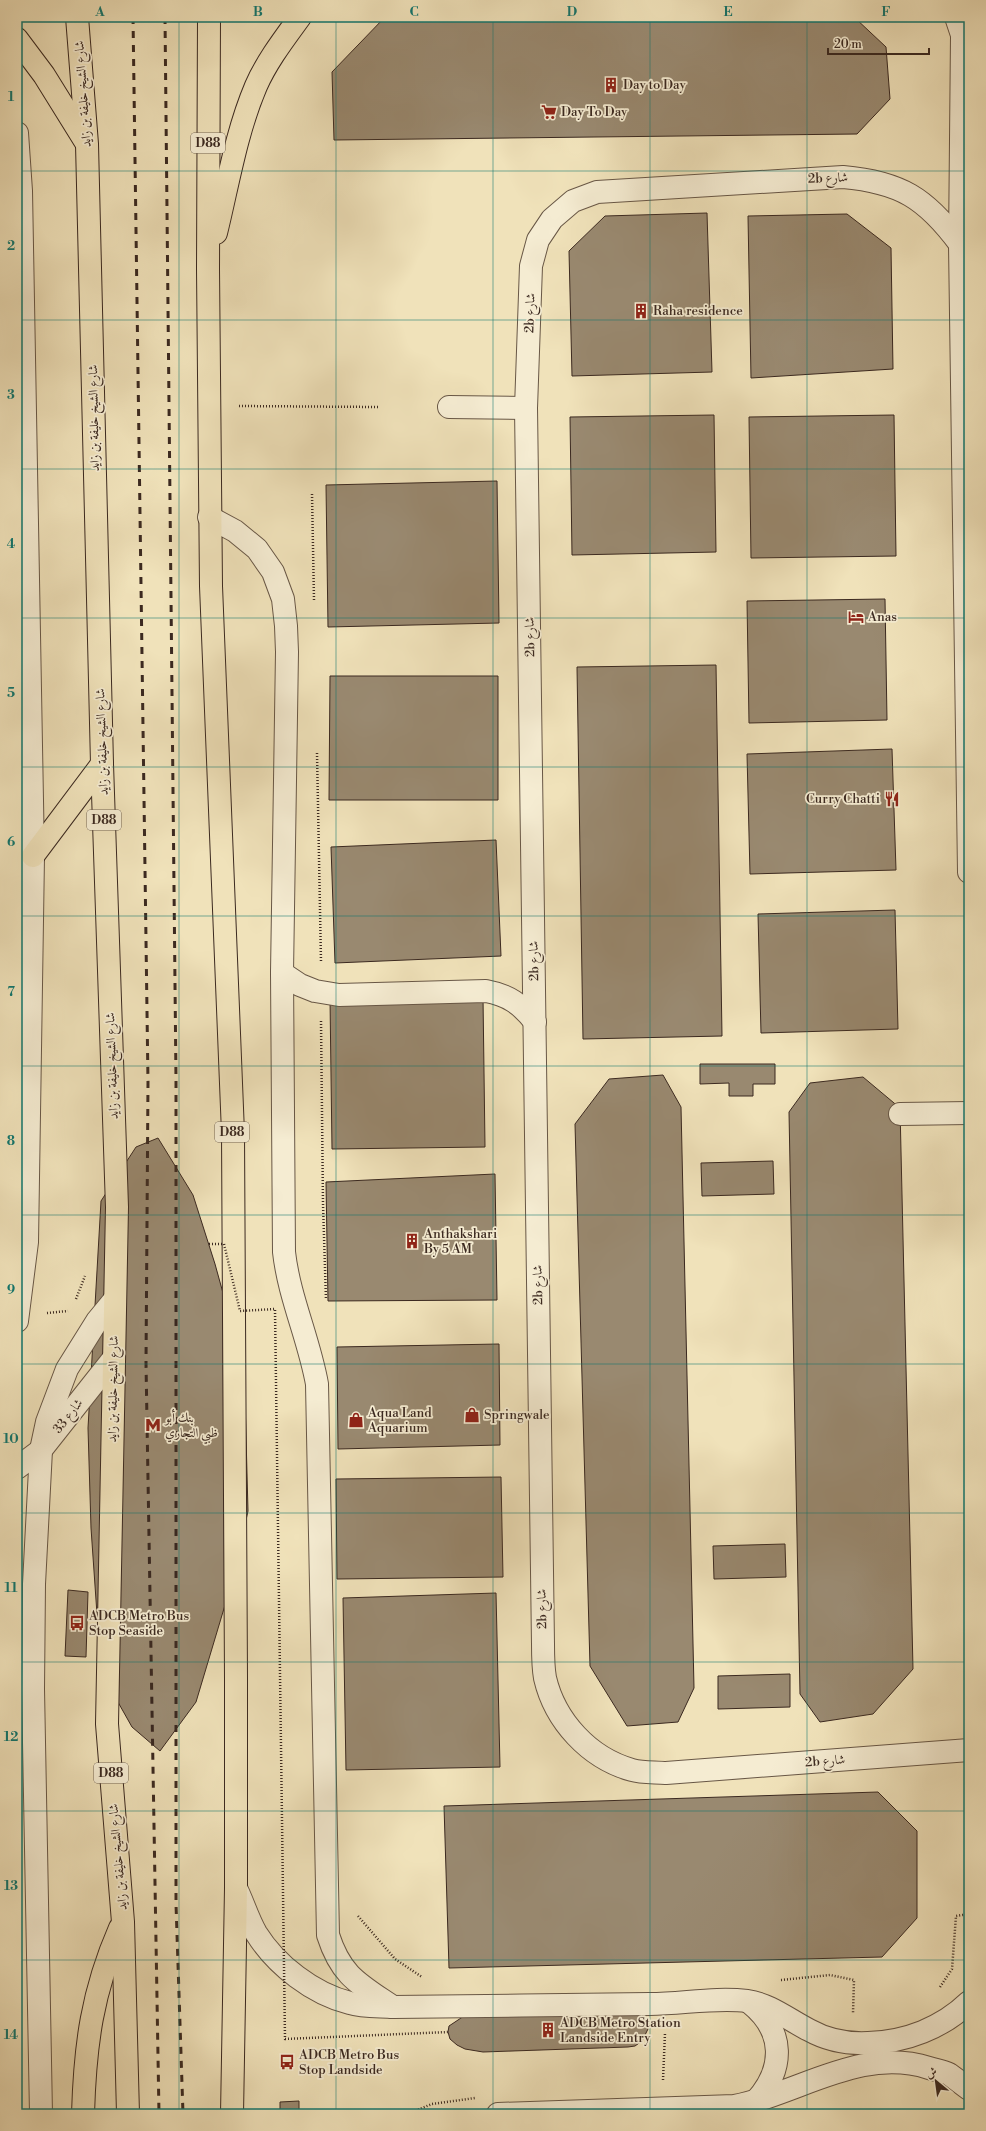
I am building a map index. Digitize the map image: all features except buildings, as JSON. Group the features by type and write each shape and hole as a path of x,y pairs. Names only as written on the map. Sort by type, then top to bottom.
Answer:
{"main road":[{"name":"شارع الشيخ خليفة بن زايد","path":"77,17 87,144 102,764 117,1207 107,1724 123,1922 128,2114"},
{"name":"D88","path":"209,17 209,517 232,1133 236,1888 232,2114"},
{"path":"208,269 241,128 257,86 278,46 300,17"},
{"path":"17,39 44,75 87,144"},
{"path":"33,856 102,764"},
{"path":"83,2114 86,2055 94,2002 108,1957 123,1922"}],"street":[{"path":"962,23 960,244 969,872"},
{"path":"17,133 21,199 33,856 27,1242 17,1322"},
{"name":"2b شارع","path":"960,244 944,221 923,202 900,188 873,180 843,177 597,192 573,201 552,218 538,240 531,266 526,408 543,1644 545,1678 556,1709 576,1736 602,1758 633,1771 666,1773 969,1750"},
{"path":"449,407 526,408"},
{"path":"209,517 235,531 257,549 273,572 283,598 287,652 282,973 284,1252 291,1292 310,1348 317,1384 328,1935 333,1952 342,1968 354,1981 393,2007"},
{"path":"282,973 300,985 320,992 339,995 486,991 503,994 526,1010 535,1022"},
{"path":"900,1114 969,1113"},
{"path":"41,2114 33,1689 34,1584 41,1450 47,1422 67,1369 96,1321 115,1299"},
{"name":"شارع 33","path":"17,1468 41,1450 113,1359"},
{"path":"17,1659 33,1689"},
{"path":"236,1888 256,1933 275,1956 297,1977 323,1993 350,2004 393,2007 663,2004 747,2001 762,2005 810,2031 833,2040 856,2043 889,2042 930,2029 955,2016 969,2002"},
{"path":"747,2001 760,2011 770,2025 776,2040 778,2057 772,2079 767,2089 755,2102"},
{"path":"498,2114 696,2108 755,2102 851,2067 871,2063 896,2062 921,2065 948,2074 969,2089"}],"path":[{"path":"209,406 378,407"},
{"path":"312,494 314,604"},
{"path":"317,749 320,859 320,992 326,1304"},
{"path":"209,1244 224,1244 240,1311 275,1309 285,2039 448,2032"},
{"path":"74,1303 86,1275"},
{"path":"41,1314 71,1310"},
{"path":"353,1911 395,1958 425,1980"}],"railway":[{"path":"133,17 148,1082 146,1363 159,2114"},
{"path":"165,17 176,1080 176,1904 183,2114"}],"place":[{"name":"Day to Day","path":"611,85"},
{"name":"Day To Day","path":"549,112"},
{"name":"Raha residence","path":"641,311"},
{"name":"Anas","path":"856,617"},
{"name":"Curry Chatti","path":"892,799"},
{"name":"Anthakshari By 5 AM","path":"412,1241"},
{"name":"Springwale","path":"472,1415"},
{"name":"Aqua Land Aquarium","path":"356,1420"},
{"name":"بنك أبو ظبي التجاري","path":"153,1425"},
{"name":"ADCB Metro Bus Stop Seaside","path":"77,1623"},
{"name":"ADCB Metro Station Landside Entry","path":"548,2030"},
{"name":"ADCB Metro Bus Stop Landside","path":"287,2062"}]}
